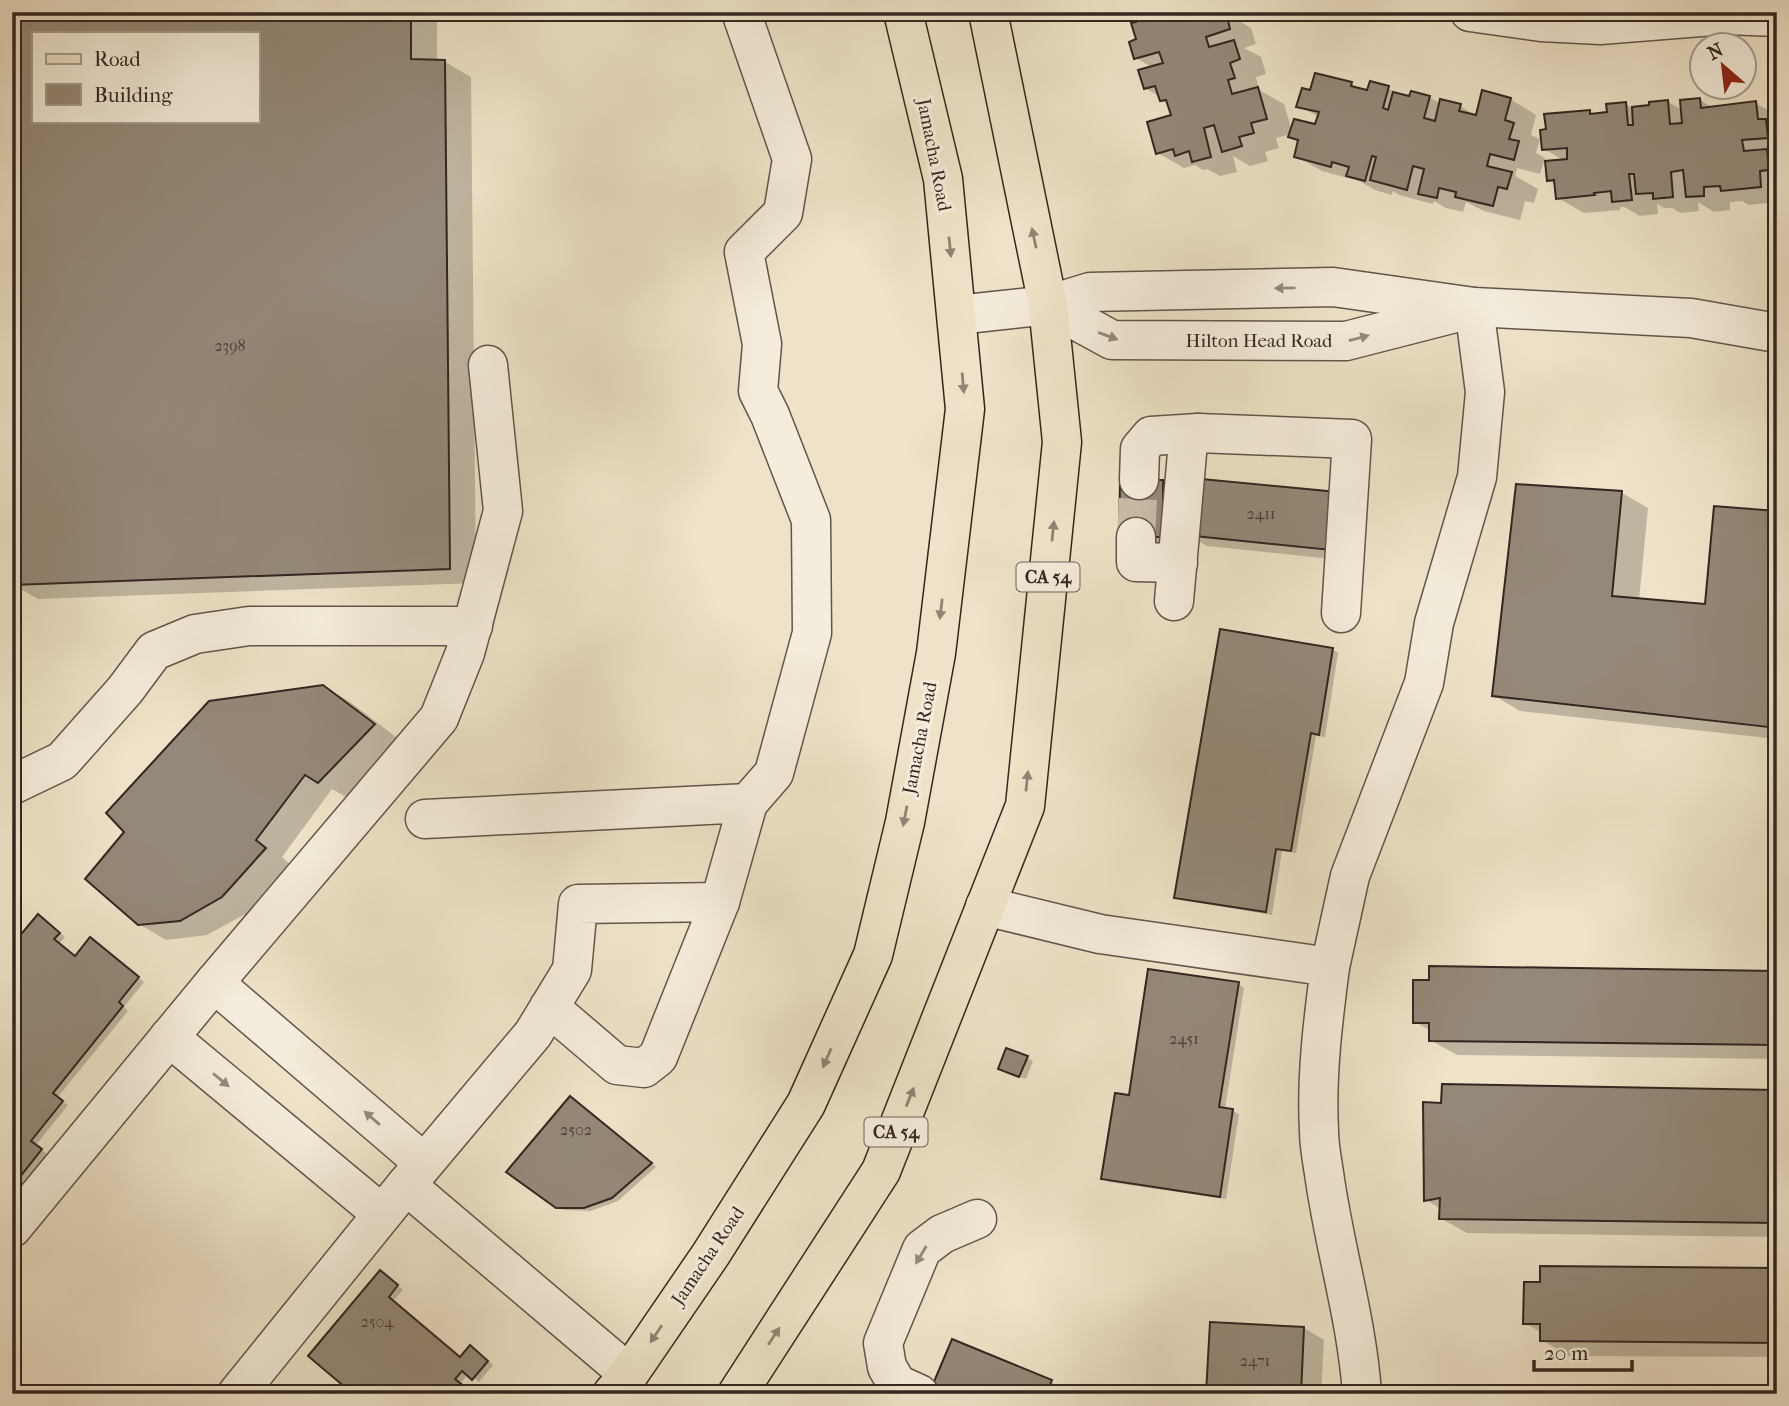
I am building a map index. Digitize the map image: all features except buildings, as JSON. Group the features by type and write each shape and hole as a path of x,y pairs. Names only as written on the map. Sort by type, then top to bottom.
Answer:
{"main road":[{"name":"Jamacha Road","path":"631,1387 806,1104 873,955 905,822 936,653 965,409 943,179 903,12"},
{"name":"CA 54","path":"737,1394 881,1171 1025,806 1062,442 1048,305 988,12"}],"street":[{"path":"549,1007 617,1065 644,1068 658,1057 720,902 748,803 774,773 812,634 811,520 758,391 762,344 744,251 783,213 792,159 741,12"},
{"path":"1470,12 1541,22 1600,25 1726,15 1777,18"},
{"name":"Hilton Head Road","path":"957,315 1048,305 1090,292 1333,287 1474,307 1691,318 1777,333"},
{"name":"Hilton Head Road","path":"1048,305 1112,340 1304,341 1346,341 1474,307"},
{"path":"1362,1394 1343,1271 1328,1204 1319,1133 1321,1040 1330,967 1350,876 1424,683 1434,622 1477,477 1485,392 1474,307"},
{"path":"12,1228 214,983 439,718 465,653 503,511 488,365"},
{"path":"1174,601 1188,442 1198,433"},
{"path":"1139,480 1140,449 1151,436 1198,433 1352,439 1341,613"},
{"path":"1136,537 1136,562 1178,563"},
{"path":"12,785 62,761 125,690 154,651 195,634 249,626 473,625"},
{"path":"425,819 748,803"},
{"path":"237,1394 382,1214 533,1034 572,970 578,904 720,902"},
{"path":"985,906 1100,934 1330,967"},
{"path":"214,983 415,1174 631,1387"},
{"path":"169,1037 382,1214"},
{"path":"919,1394 897,1384 887,1367 883,1343 922,1249 942,1234 977,1219"}],"tunnel":[{"path":"1136,537 1139,480"}]}
